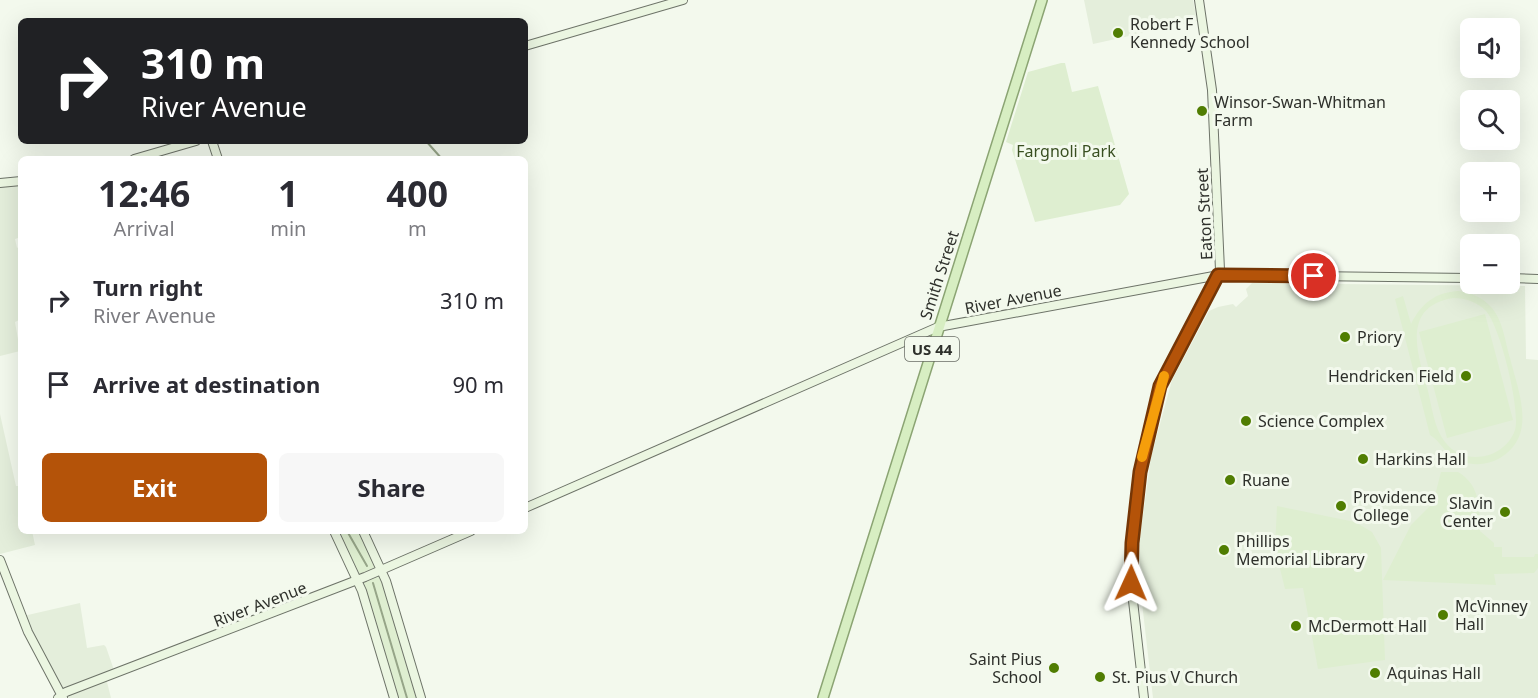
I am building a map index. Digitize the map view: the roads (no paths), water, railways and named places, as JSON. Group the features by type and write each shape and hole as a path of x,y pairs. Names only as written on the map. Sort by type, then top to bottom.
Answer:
{"main road":[{"name":"Smith Street","path":"823,698 1042,0"}],"street":[{"path":"528,45 683,0"},
{"name":"Eaton Street","path":"1144,698 1131,583 1132,537 1141,463 1163,379 1218,275 1212,90 1199,0"},
{"path":"144,156 186,144"},
{"path":"0,183 18,181"},
{"name":"River Avenue","path":"528,507 938,327 1218,275 1460,278"},
{"path":"1520,278 1538,279"},
{"path":"335,534 357,581 394,698"},
{"path":"364,534 381,570 421,698"},
{"name":"River Avenue","path":"61,697 66,692 357,581 464,534"},
{"path":"0,560 28,632 61,697"}],"waterway":[{"path":"429,144 439,156"},
{"path":"349,534 367,566"},
{"path":"373,583 407,698"}],"place":[{"name":"Robert F Kennedy School","path":"1118,33"},
{"name":"Winsor-Swan-Whitman Farm","path":"1202,111"},
{"name":"Priory","path":"1345,337"},
{"name":"Hendricken Field","path":"1466,376"},
{"name":"Science Complex","path":"1246,421"},
{"name":"Harkins Hall","path":"1363,459"},
{"name":"Ruane","path":"1230,480"},
{"name":"Providence College","path":"1341,506"},
{"name":"Slavin Center","path":"1505,512"},
{"name":"Phillips Memorial Library","path":"1224,550"},
{"name":"McVinney Hall","path":"1443,615"},
{"name":"McDermott Hall","path":"1296,626"},
{"name":"Saint Pius School","path":"1054,668"},
{"name":"Aquinas Hall","path":"1375,673"},
{"name":"St. Pius V Church","path":"1100,677"}],"park label":[{"name":"Fargnoli Park","path":"1066,151"}]}
